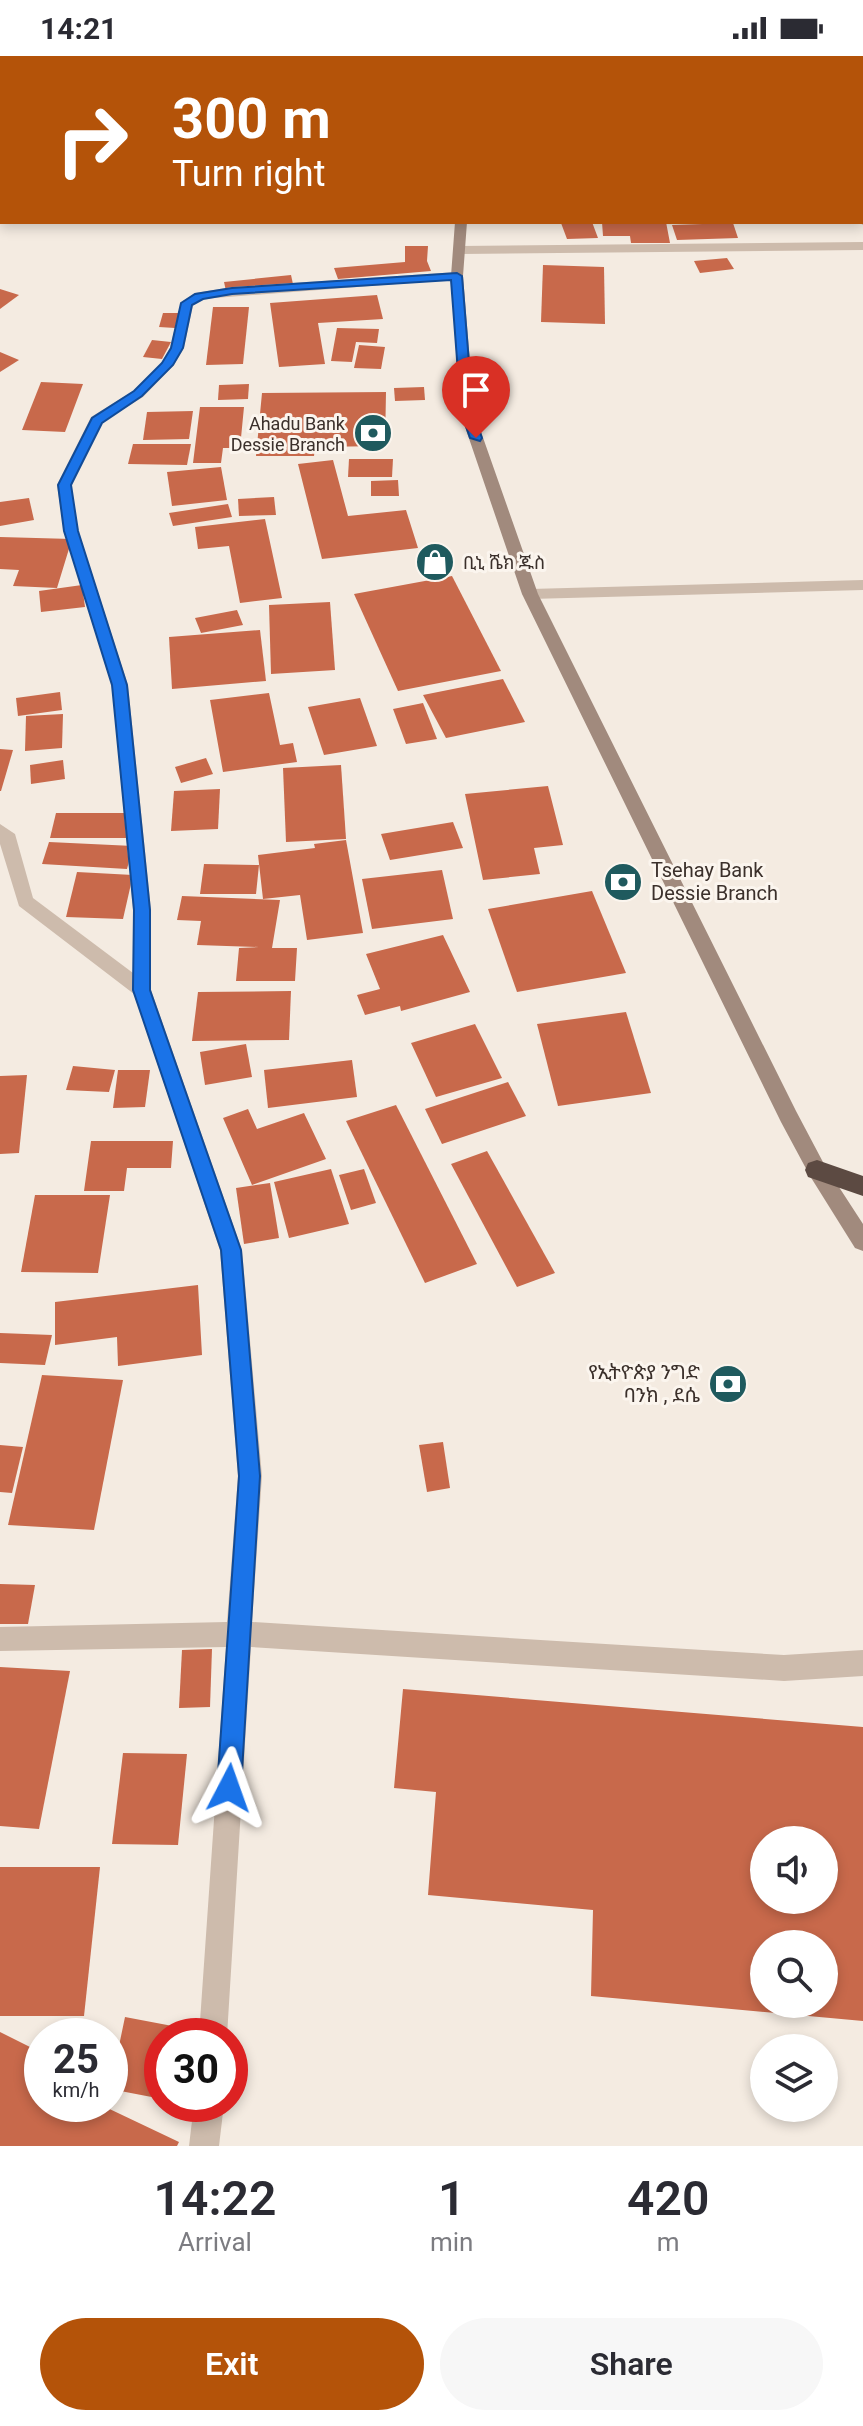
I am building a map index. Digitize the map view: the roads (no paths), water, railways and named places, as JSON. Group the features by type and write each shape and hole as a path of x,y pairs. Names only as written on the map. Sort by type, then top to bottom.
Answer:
{"highway":[{"path":"817,1170 863,1186"}],"street":[{"path":"461,224 457,276 467,412 530,594 817,1170 863,1242"},
{"path":"461,250 863,246"},
{"path":"214,2018 250,1476 231,1250 142,990 142,910 120,685 71,531 64,485 96,420 138,394 167,365 177,348 187,303 199,296 232,291 457,276"},
{"path":"530,594 863,585"},
{"path":"0,830 6,834 25,901 142,990"},
{"path":"0,1639 239,1634 784,1668 863,1663"},
{"path":"204,2146 207,2122"}],"place":[{"name":"Ahadu Bank Dessie Branch","path":"373,433"},
{"name":"ቢኒ ሼክ ጁስ","path":"435,562"},
{"name":"Tsehay Bank Dessie Branch","path":"623,882"},
{"name":"የኢትዮጵያ ንግድ ባንክ , ደሴ","path":"728,1384"}]}
